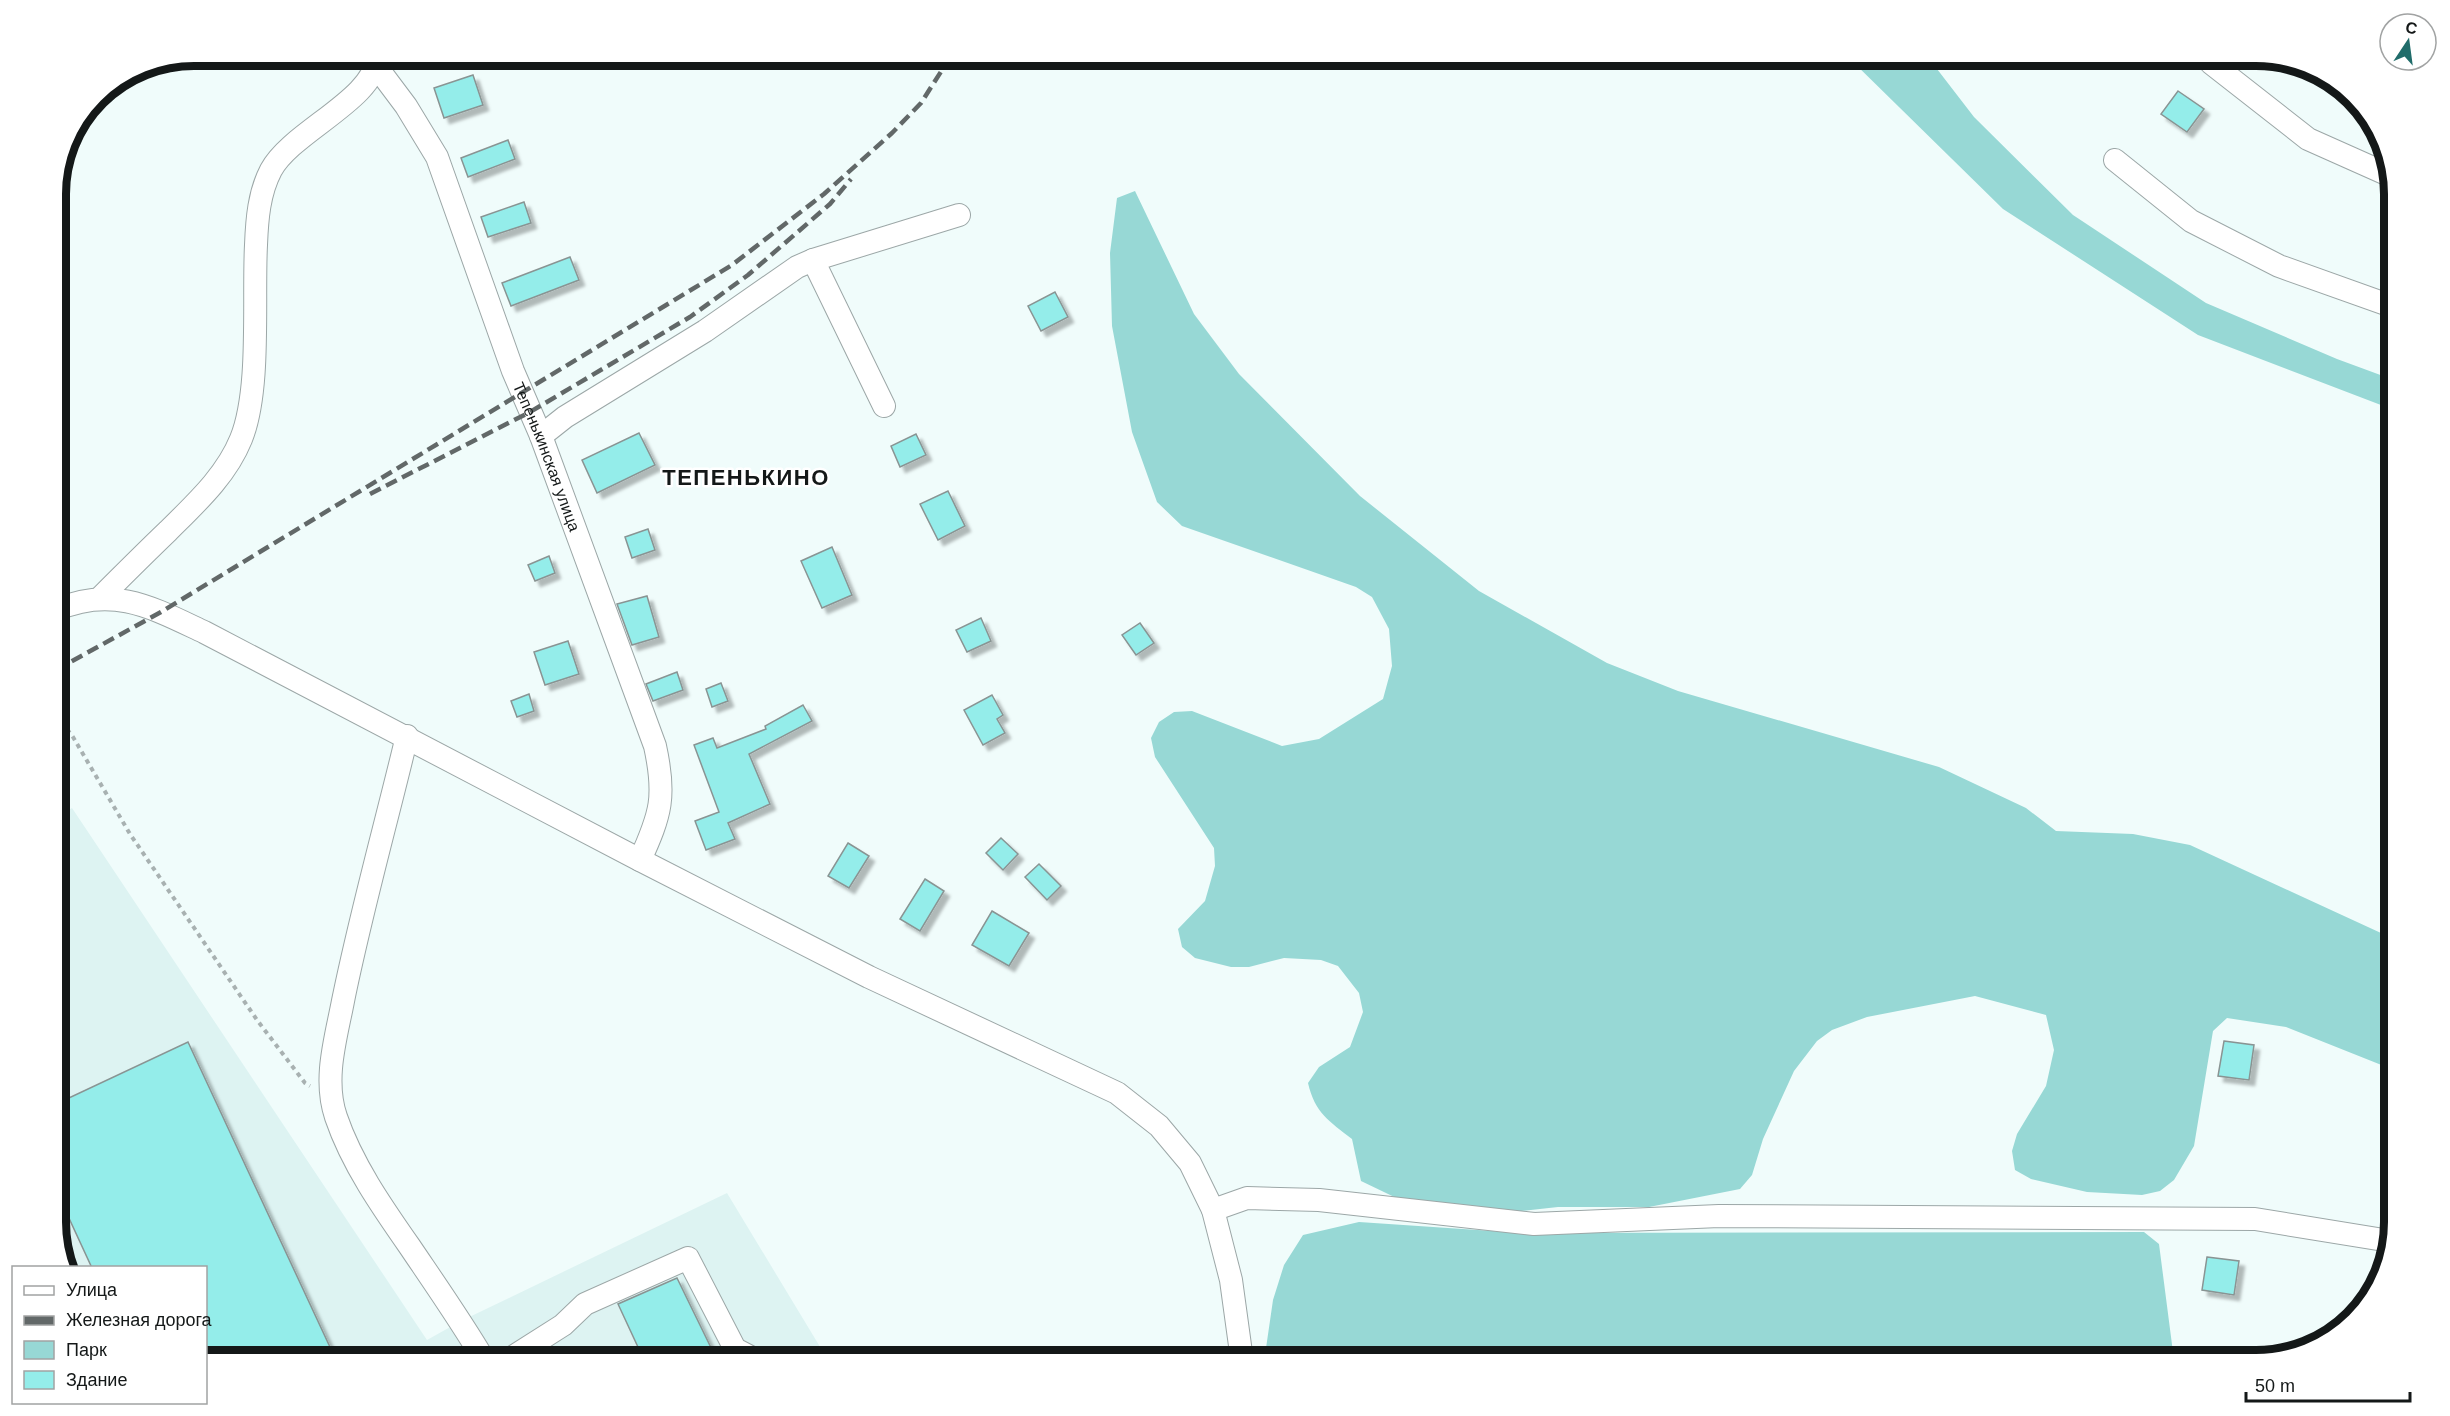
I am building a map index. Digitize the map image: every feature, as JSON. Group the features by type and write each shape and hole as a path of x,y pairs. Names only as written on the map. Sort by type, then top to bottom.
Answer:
{"street":[{"path":"100,598 205,495 226,467 242,438 252,394 258,207 272,169 288,148 358,92 373,66"},
{"name":"Тепенькинская улица","path":"379,66 437,158 513,371 542,436 655,746 661,771 661,801 656,825 640,860"},
{"path":"2215,66 2308,139 2382,172"},
{"path":"2115,160 2191,221 2278,266 2384,303"},
{"path":"542,436 565,417 705,331 782,276 813,260 959,215"},
{"path":"813,260 884,406"},
{"path":"66,606 100,598 124,599 161,612 407,736 640,860 869,977 1117,1093 1159,1126 1190,1163 1213,1210 1231,1280 1241,1350"},
{"path":"407,736 356,938 332,1063 331,1092 335,1115 344,1139 367,1182 478,1350"},
{"path":"1213,1210 1247,1198 1319,1200 1534,1224 1719,1216 2255,1219 2383,1239"},
{"path":"524,1350 563,1325 585,1304 688,1258 737,1350"}],"path":[{"path":"66,727 130,834 257,1020 305,1083 317,1090 331,1092"}],"shaded area":[{"path":"72,808 427,1340 461,1321 727,1193 822,1350 207,1350 207,1266 74,1266 68,1247 66,1230 66,812"}],"green space":[{"path":"1857,66 1935,66 1974,117 2073,215 2206,303 2337,359 2384,376 2384,406 2198,335 2003,209"},
{"path":"1135,191 1194,314 1239,374 1360,496 1479,591 1607,663 1678,691 1939,767 2026,808 2056,831 2133,834 2190,845 2384,934 2384,1066 2286,1027 2227,1018 2213,1031 2194,1146 2174,1180 2160,1191 2142,1195 2087,1192 2031,1179 2015,1170 2012,1151 2017,1134 2046,1086 2054,1050 2046,1015 1975,996 1867,1017 1832,1030 1817,1041 1794,1071 1763,1139 1752,1175 1740,1189 1649,1207 1558,1207 1485,1215 1411,1205 1361,1181 1352,1139 1324,1116 1315,1102 1308,1083 1319,1067 1350,1047 1363,1012 1359,993 1338,966 1321,960 1284,958 1249,967 1231,967 1195,958 1182,947 1178,929 1205,901 1215,866 1214,848 1155,757 1151,738 1159,722 1174,712 1192,711 1282,746 1319,739 1383,699 1392,666 1389,629 1372,597 1356,587 1182,526 1157,502 1132,432 1112,326 1110,253 1117,198"},
{"path":"1359,1222 1522,1233 2144,1232 2159,1244 2173,1350 1266,1350 1273,1300 1284,1265 1303,1235"}],"building":[{"path":"473,75 483,105 444,118 434,88"},
{"path":"2178,91 2204,109 2187,132 2161,114"},
{"path":"508,140 515,159 468,177 461,158"},
{"path":"524,202 531,223 488,237 481,217"},
{"path":"570,257 579,280 511,306 502,283"},
{"path":"1055,292 1068,317 1041,331 1028,306"},
{"path":"639,433 655,465 597,493 582,460"},
{"path":"916,434 926,455 900,467 891,446"},
{"path":"948,491 965,526 938,540 920,504"},
{"path":"648,529 655,550 632,558 625,537"},
{"path":"832,547 852,595 822,608 801,561"},
{"path":"549,556 555,573 535,581 528,565"},
{"path":"647,596 659,637 632,645 617,604"},
{"path":"981,618 991,641 967,652 956,630"},
{"path":"1140,623 1154,643 1136,655 1122,635"},
{"path":"568,641 579,674 545,685 534,652"},
{"path":"677,672 683,690 653,701 646,684"},
{"path":"721,683 728,701 712,707 706,689"},
{"path":"529,694 534,711 517,717 511,701"},
{"path":"992,695 1003,715 997,719 1005,733 983,745 964,710"},
{"path":"803,705 812,721 749,754 770,804 728,823 735,839 706,850 695,821 719,812 694,745 713,738 717,748 766,729 765,726"},
{"path":"1001,838 1018,854 1003,870 986,853"},
{"path":"848,843 869,856 849,888 828,876"},
{"path":"1039,864 1061,886 1047,900 1025,877"},
{"path":"925,879 944,891 920,931 900,919"},
{"path":"992,911 1029,933 1009,966 972,945"},
{"path":"2224,1041 2254,1045 2249,1080 2218,1076"},
{"path":"188,1042 331,1350 207,1350 207,1266 91,1266 66,1212 66,1099"},
{"path":"2207,1257 2239,1261 2234,1295 2202,1290"},
{"path":"677,1278 712,1350 639,1350 618,1304"}],"railway":[{"path":"66,664 161,612 732,265 824,194 892,133 921,103 945,66"},
{"path":"370,494 530,412 690,317 748,275 830,204 851,179"}],"district":[{"name":"ТЕПЕНЬКИНО","path":"746,477"}]}
